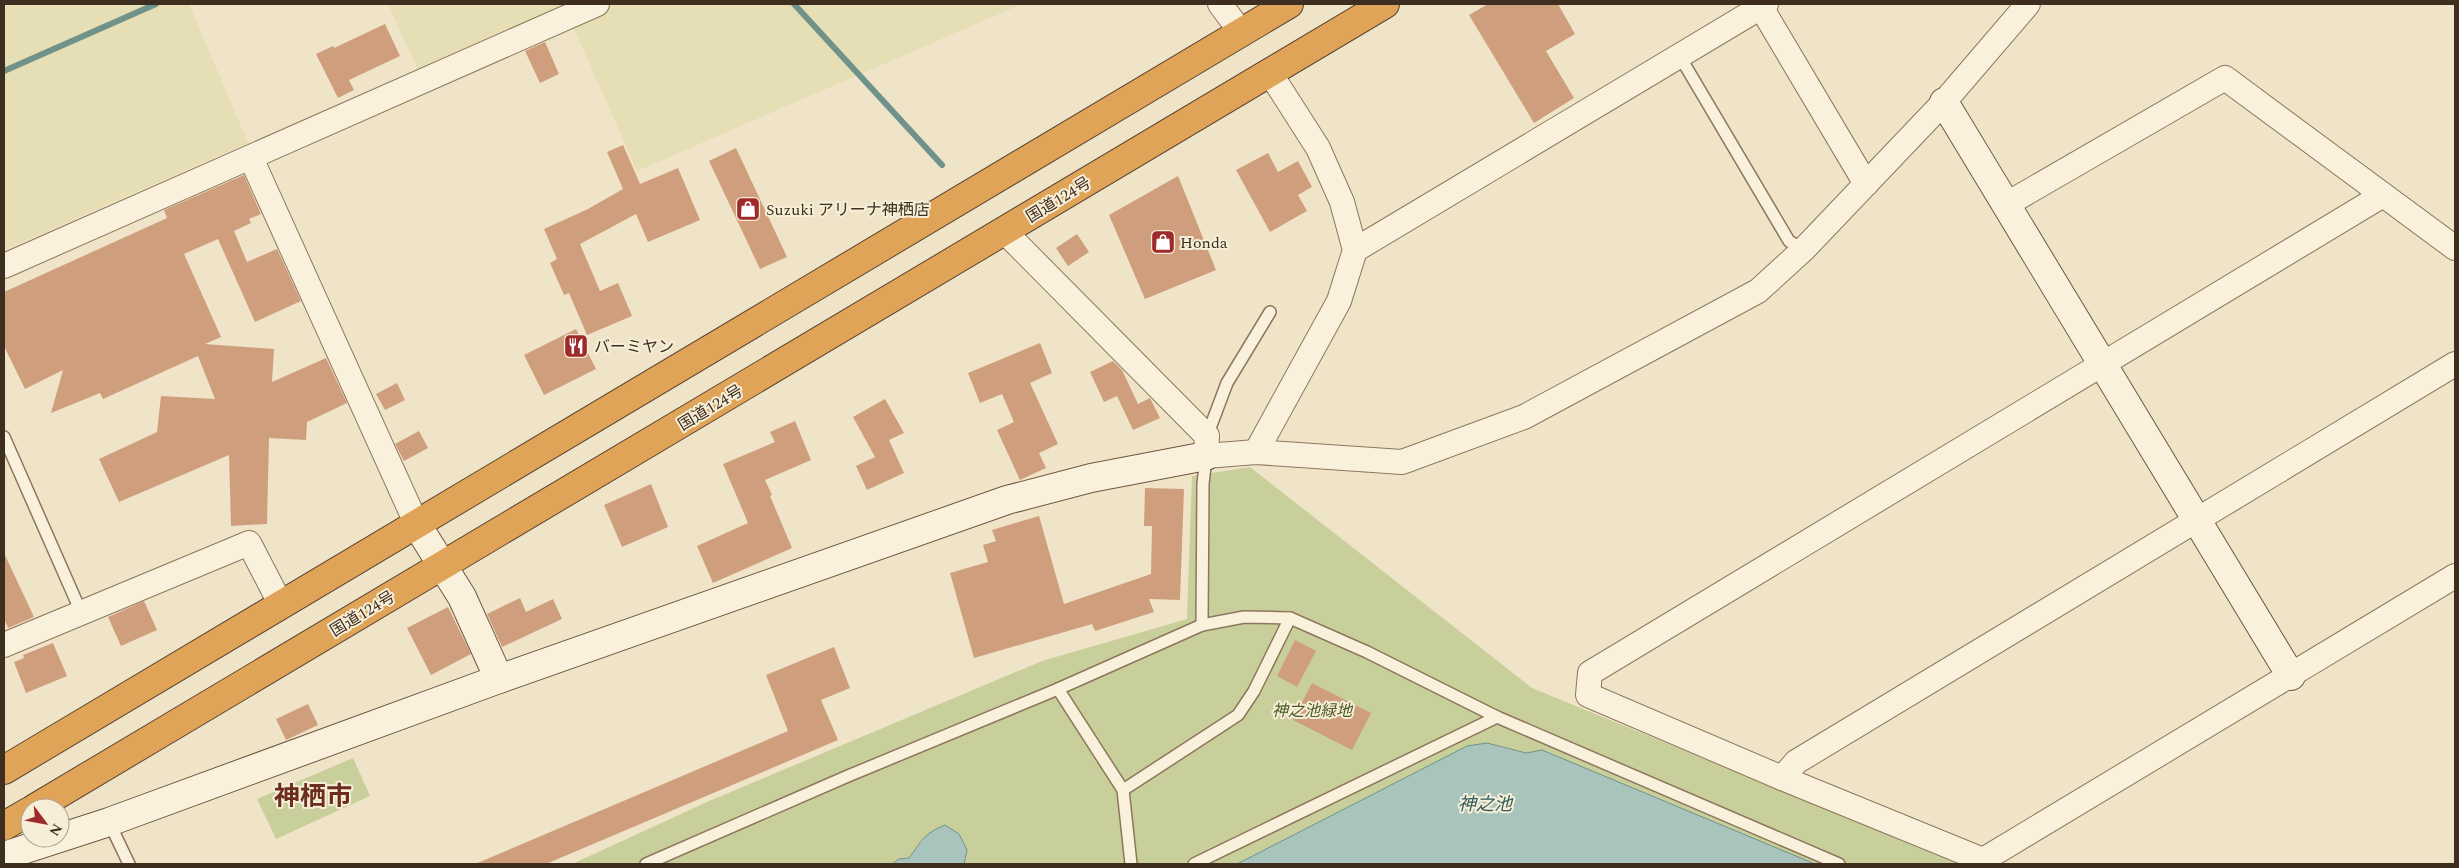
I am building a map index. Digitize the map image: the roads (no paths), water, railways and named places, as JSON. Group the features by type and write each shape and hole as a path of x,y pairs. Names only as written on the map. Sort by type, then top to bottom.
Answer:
{"highway":[{"path":"4,770 1289,4"},
{"name":"国道124号","path":"51,798 1385,4"},
{"path":"4,826 20,817"}],"street":[{"path":"4,266 597,4"},
{"path":"1220,4 1242,32"},
{"path":"4,856 109,822 499,679 1007,500 1207,446 1256,452 1402,462 1432,453 1524,417 1758,291 1803,250 1944,102 2028,4"},
{"path":"1355,250 1764,5 1866,184"},
{"path":"1256,452 1339,301 1355,250 1342,202 1318,148 1270,73"},
{"path":"2007,204 2225,78 2455,248"},
{"path":"1944,102 2291,676"},
{"path":"251,158 418,524 462,597 499,679"},
{"path":"2382,195 1590,672 1588,695 1782,778 1983,860 2455,576"},
{"path":"1004,231 1207,446"},
{"path":"1782,778 1796,762 2455,364"},
{"path":"4,646 81,612 249,543 281,604"}],"lane":[{"path":"1679,55 1789,242 1803,250"},
{"path":"1202,625 1203,484 1207,446 1227,383 1270,312"},
{"path":"4,437 81,612"},
{"path":"646,864 848,776 1058,689 1202,625 1244,617 1290,618 1367,652 1497,717 1839,864"},
{"path":"1123,790 1238,715 1254,690 1290,618"},
{"path":"1058,689 1123,790 1131,864"},
{"path":"1194,864 1497,717"},
{"path":"109,822 129,864"}],"water":[{"name":"神之池","path":"1487,743 1526,753 1542,750 1815,864 1237,864 1467,746"},
{"path":"945,825 959,834 967,850 964,864 892,864 899,859 909,858 927,835"}],"waterway":[{"path":"4,71 156,4"},
{"path":"794,4 942,165"}],"place":[{"name":"Suzuki アリーナ神栖店","path":"748,209"},
{"name":"Honda","path":"1163,242"},
{"name":"バーミヤン","path":"576,346"}],"district":[{"name":"神栖市","path":"313,796"}],"park label":[{"name":"神之池緑地","path":"1312,710"}]}
